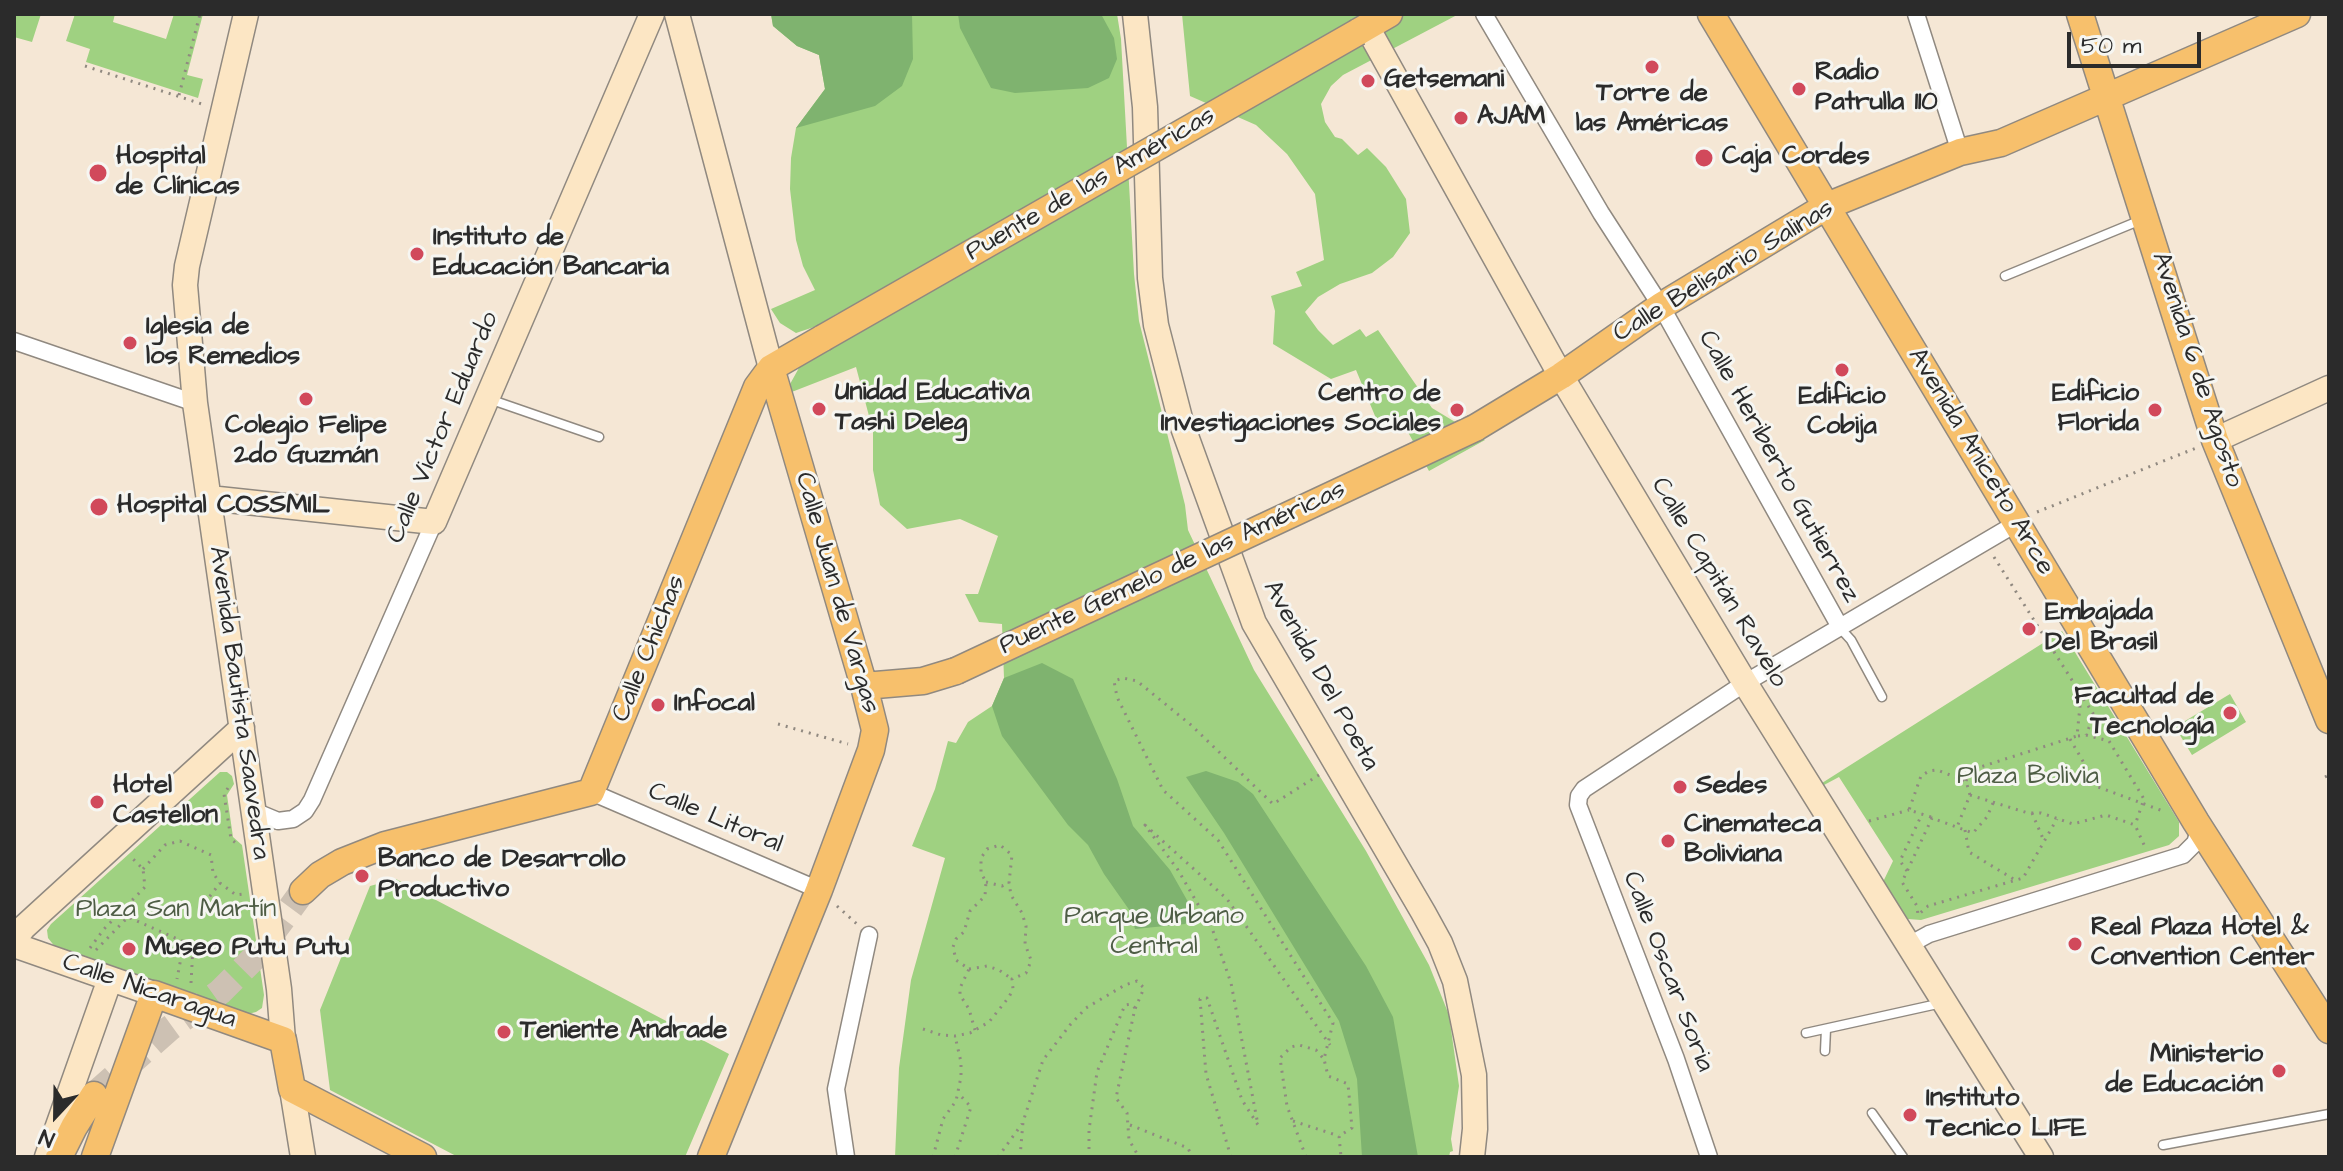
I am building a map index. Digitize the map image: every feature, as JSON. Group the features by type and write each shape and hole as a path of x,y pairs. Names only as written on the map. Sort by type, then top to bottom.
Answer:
{"main road":[{"name":"Avenida Bautista Saavedra","path":"246,14 186,275 195,403 279,989 283,1040 303,1157"},
{"name":"Calle Victor Eduardo","path":"434,522 652,14"},
{"name":"Calle Juan de Vargas","path":"677,14 771,368 875,730 871,750 819,890 711,1157"},
{"name":"Avenida Aniceto Arce","path":"1711,14 1827,206 2027,517 2200,828 2329,1030"},
{"name":"Avenida 6 de Agosto","path":"2080,14 2215,440 2329,720"},
{"name":"Calle Belisario Salinas","path":"1475,428 1561,376 1661,306 1827,206 1960,152 2001,143 2297,14"},
{"name":"Avenida Del Poeta","path":"1139,18 1150,278 1165,365 1202,484 1254,623 1423,912 1455,981 1474,1075 1476,1102 1472,1157"},
{"name":"Puente de las Américas","path":"823,338 1371,25"},
{"name":"Calle Capitán Ravelo","path":"1371,25 1561,376 1745,683 1945,1003 2034,1155"},
{"path":"1960,152 1997,133"},
{"name":"Calle Chichas","path":"591,792 757,387 771,368 823,338"},
{"path":"2215,440 2329,388"},
{"name":"Puente Gemelo de las Américas","path":"864,686 923,681 956,671 1475,428"},
{"path":"209,498 434,522"},
{"path":"16,936 242,728"},
{"path":"303,891 320,875 342,862 385,845 591,792"},
{"name":"Calle Nicaragua","path":"16,936 110,979 165,990 283,1040"},
{"path":"47,1157 110,979"},
{"path":"95,1157 165,990"},
{"path":"292,1089 423,1157"},
{"path":"59,1157 94,1095"}],"street":[{"name":"Calle Heriberto Gutierrez","path":"1484,14 1601,213 1661,306 1840,627"},
{"path":"1916,14 1960,152"},
{"path":"14,341 195,403"},
{"path":"1745,683 2027,517"},
{"name":"Calle Victor Eduardo","path":"254,811 278,821 293,819 305,811 312,800 434,522"},
{"name":"Calle Oscar Soria","path":"1709,1157 1676,1059 1578,805 1584,789 1745,683"},
{"name":"Calle Litoral","path":"591,792 819,890"},
{"path":"1909,945 1929,934 2183,855 2195,843 2200,828"},
{"path":"846,1157 836,1089 869,935"}],"lane":[{"path":"2005,276 2146,218"},
{"path":"488,399 599,437"},
{"name":"Calle Heriberto Gutierrez","path":"1840,627 1851,640 1882,697"},
{"path":"1806,1033 1945,1003"},
{"path":"1825,1051 1826,1029"},
{"path":"1872,1113 1903,1157"},
{"path":"2163,1145 2329,1114"}],"path":[{"path":"179,97 200,14"},
{"path":"85,66 223,111"},
{"path":"2027,517 2215,440"},
{"path":"1994,557 2094,715 2086,735"},
{"path":"1324,1059 1330,1045 1333,1023 1329,1015 1218,840 1163,790 1117,697 1114,681 1123,678 1137,681 1191,725 1273,804 1336,765"},
{"path":"2077,736 2081,695"},
{"path":"778,724 871,750"},
{"path":"1957,827 1970,795 1966,781 1971,770 2086,735 2109,741 2144,799 2135,825 2145,847"},
{"path":"2070,738 2098,787 2163,811"},
{"path":"1909,810 1921,776 1929,771 1937,770 1966,781"},
{"path":"230,781 224,794 231,839 238,845"},
{"path":"1970,795 2073,824 2106,815 2135,825"},
{"path":"1869,821 1909,810 1973,833 1987,817 1993,803"},
{"path":"2032,813 2044,841"},
{"path":"1907,871 1900,861 1922,814"},
{"path":"1932,818 1902,882 1917,906 1918,915 1928,906 2023,878 2057,819"},
{"path":"1231,1157 1206,1074 1200,999 1207,998 1242,1100 1258,1125 1231,983 1208,922 1178,870 1145,825 1227,899 1330,1045"},
{"path":"1965,830 1969,852 2017,879"},
{"path":"143,869 165,845 180,841 211,855 213,873 220,883 236,895 245,894"},
{"path":"923,1029 955,1036 975,1030 989,1022 1002,1008 1013,989 1012,979 999,970 987,966 969,969 956,960 953,947 964,932 970,911 985,896 986,882 981,873 981,858 987,849 1000,845 1012,855 1011,895 1026,926 1025,944 1031,960 1026,973 1012,979"},
{"path":"94,944 104,929 145,887 143,869 132,857"},
{"path":"2014,889 2017,879"},
{"path":"986,882 1002,886 1009,883"},
{"path":"200,909 220,883"},
{"path":"819,890 869,935"},
{"path":"91,956 128,917 184,942 165,990"},
{"path":"191,991 193,947"},
{"path":"969,969 960,995 969,1009 975,1030"},
{"path":"1020,1157 1023,1122 1043,1060 1086,1008 1137,981 1144,988 1135,1009 1116,1098 1127,1113 1129,1140 1139,1157"},
{"path":"1089,1157 1089,1130 1097,1072 1125,1005 1131,1004 1135,1009"},
{"path":"933,1157 943,1119 956,1101 958,1092 961,1062 955,1036"},
{"path":"1293,1121 1339,1136 1352,1128 1348,1084 1328,1076 1324,1059 1316,1050 1299,1045 1291,1047 1280,1058 1287,1106 1306,1157"},
{"path":"955,1157 971,1107 958,1092"},
{"path":"998,1157 1023,1122"},
{"path":"1128,1124 1188,1148 1192,1157"},
{"path":"1339,1136 1341,1157"}],"green space":[{"path":"16,14 41,14 32,42 14,37"},
{"path":"75,14 115,14 113,22 166,39 174,14 203,14 187,75 203,79 198,98 86,62 90,49 66,41"},
{"name":"Parque Urbano Central","path":"771,14 1117,14 1139,321 1185,505 1188,530 1254,670 1366,851 1429,965 1449,1015 1459,1086 1451,1139 1453,1151 1449,1157 895,1157 899,1068 911,980 945,858 912,846 935,789 948,741 956,743 968,722 992,706 1004,678 1002,624 979,622 965,594 978,594 998,536 960,519 907,529 880,505 873,470 873,431 856,367 784,395 800,366 867,328 838,313 817,326 796,333 780,323 771,309 815,290 803,266 796,240 790,189 791,158 796,128 825,89 819,55 797,46 773,26"},
{"path":"771,14 912,14 913,59 902,86 875,106 796,128 825,89 819,55 797,46 773,26"},
{"path":"958,14 1101,14 1114,38 1117,59 1109,78 1088,88 1015,93 991,88 960,28"},
{"path":"1182,14 1457,15 1343,75 1331,86 1321,104 1325,122 1335,137 1342,139 1358,155 1367,148 1386,167 1406,199 1410,233 1393,257 1372,273 1340,284 1318,297 1305,312 1333,345 1360,329 1366,337 1378,330 1432,408 1485,440 1429,471 1402,421 1380,428 1356,370 1331,379 1273,344 1275,311 1271,296 1302,286 1296,272 1324,260 1315,194 1287,154 1256,125 1190,96"},
{"name":"Plaza Bolivia","path":"2062,631 2179,822 2179,836 2169,845 1921,920 1908,919 1883,882 1893,861 1839,777 1824,785 1822,783"},
{"path":"1042,663 1073,679 1117,779 1133,826 1170,870 1196,916 1185,924 1135,929 1130,911 1088,845 1068,825 1002,736 992,706 1004,678"},
{"path":"2230,694 2246,722 2192,755 2175,727"},
{"path":"1206,771 1238,782 1253,794 1366,966 1393,1017 1418,1157 1362,1157 1357,1079 1339,1021 1224,833 1186,777"},
{"name":"Plaza San Martín","path":"220,772 232,776 234,784 227,795 233,837 242,845 264,995 262,1008 244,1015 56,948 48,938 47,930"},
{"name":"Teniente Andrade","path":"396,879 729,1054 685,1157 458,1157 330,1090 320,1010 370,886"}],"tunnel":[{"path":"94,1095 170,1028 220,992 254,958 303,891"}],"place":[{"name":"Torre de las Américas","path":"1652,67"},
{"name":"Getsemani","path":"1368,81"},
{"name":"Radio Patrulla 110","path":"1799,89"},
{"name":"AJAM","path":"1461,118"},
{"name":"Caja Cordes","path":"1704,158"},
{"name":"Hospital de Clínicas","path":"98,173"},
{"name":"Instituto de Educación Bancaria","path":"417,254"},
{"name":"Iglesia de los Remedios","path":"130,343"},
{"name":"Edificio Cobija","path":"1842,370"},
{"name":"Colegio Felipe 2do Guzmán","path":"306,399"},
{"name":"Unidad Educativa Tashi Deleg","path":"819,409"},
{"name":"Centro de Investigaciones Sociales","path":"1457,410"},
{"name":"Edificio Florida","path":"2155,410"},
{"name":"Hospital COSSMIL","path":"99,507"},
{"name":"Embajada Del Brasil","path":"2029,629"},
{"name":"Infocal","path":"658,705"},
{"name":"Facultad de Tecnología","path":"2230,713"},
{"name":"Sedes","path":"1680,787"},
{"name":"Hotel Castellon","path":"97,802"},
{"name":"Cinemateca Boliviana","path":"1668,841"},
{"name":"Banco de Desarrollo Productivo","path":"362,876"},
{"name":"Real Plaza Hotel & Convention Center","path":"2075,944"},
{"name":"Museo Putu Putu","path":"129,949"},
{"name":"Teniente Andrade","path":"504,1032"},
{"name":"Ministerio de Educación","path":"2279,1071"},
{"name":"Instituto Tecnico LIFE","path":"1910,1115"}]}
